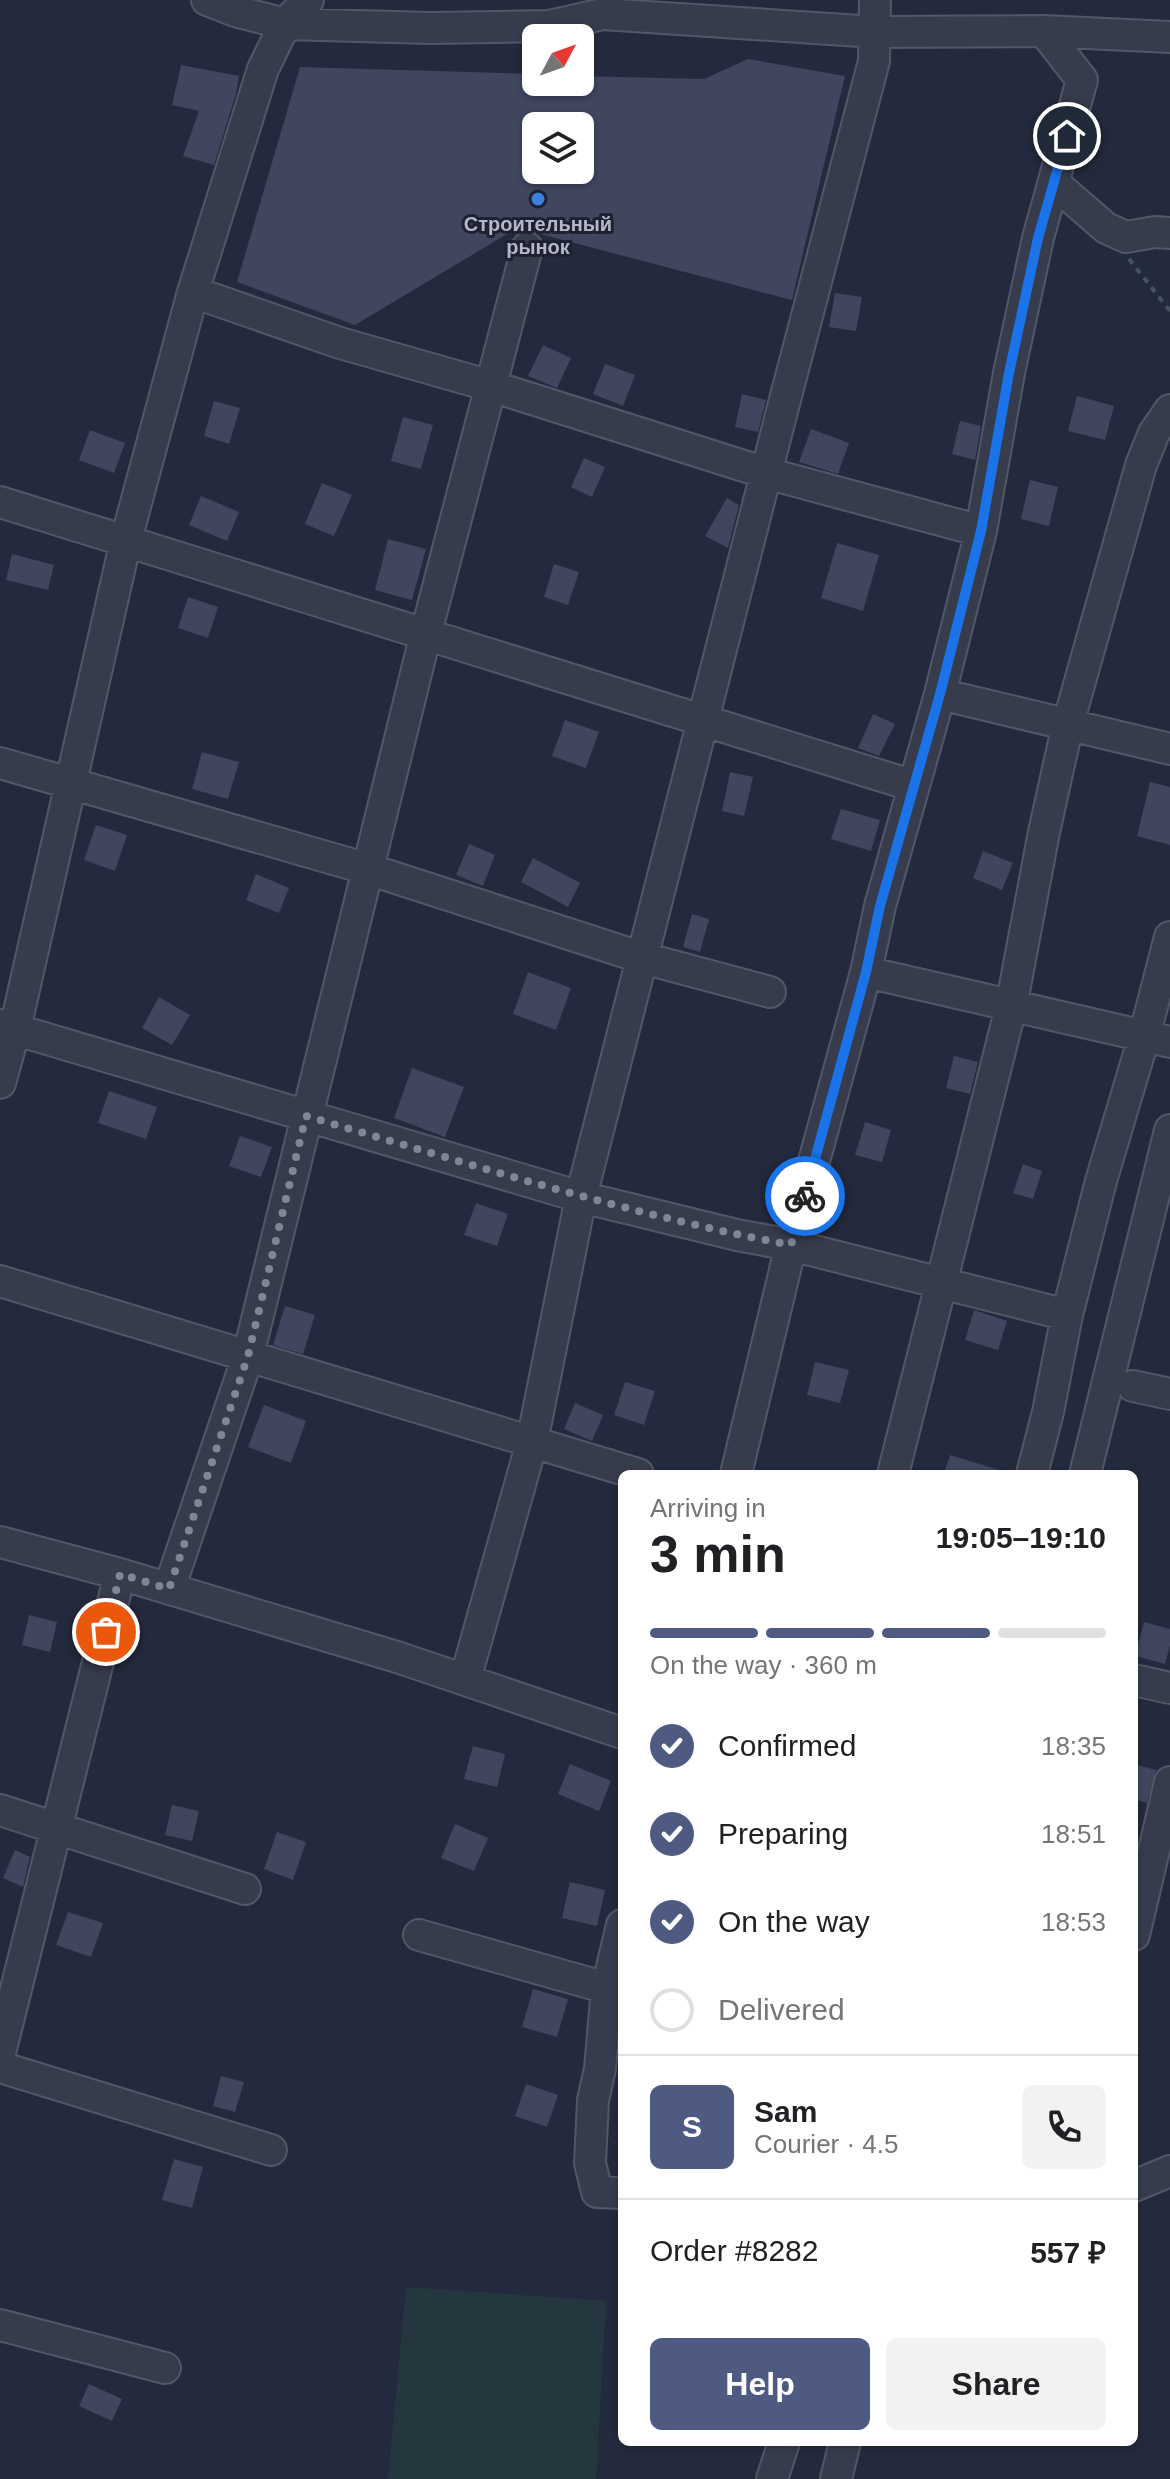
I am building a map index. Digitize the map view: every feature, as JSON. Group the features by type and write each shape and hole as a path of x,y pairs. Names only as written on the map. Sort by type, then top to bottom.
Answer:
{"street":[{"path":"207,0 285,24 430,28 549,26 595,5 875,32 1044,31 1170,37"},
{"path":"0,1083 8,1027 70,783 126,540 193,292 263,69 285,24 308,0"},
{"path":"465,1680 532,1442 581,1197 874,61 875,0"},
{"path":"737,1470 791,1245 981,531 1009,373 1038,238 1082,80 1044,31"},
{"path":"1054,183 1106,228 1126,237 1170,233"},
{"path":"169,1589 248,1356 426,633 527,248"},
{"path":"193,292 340,343 491,386 766,473 981,531"},
{"path":"894,1470 1011,1007 1068,724 1141,465 1154,433 1170,410"},
{"path":"0,502 914,786"},
{"path":"940,694 1170,749"},
{"path":"0,763 368,869 643,958 770,992"},
{"path":"1033,1470 1067,1315 1101,1181 1157,1039 1170,937"},
{"path":"866,972 1157,1039"},
{"path":"8,1027 581,1197 791,1245 1067,1315"},
{"path":"1086,1470 1170,1130"},
{"path":"0,1281 625,1470"},
{"path":"1133,1386 1170,1394"},
{"path":"0,1542 120,1574 397,1657 618,1732"},
{"path":"0,2053 120,1574"},
{"path":"1138,1681 1170,1688"},
{"path":"1138,1918 1170,1782"},
{"path":"0,1810 245,1889"},
{"path":"419,1935 607,1988"},
{"path":"618,1942 607,1988 600,2069 593,2100 590,2163 597,2192 618,2193"},
{"path":"0,2067 271,2150"},
{"path":"1138,2184 1170,2171"},
{"path":"0,2325 165,2368"},
{"path":"772,2479 783,2446"},
{"path":"836,2479 844,2446"}],"path":[{"path":"1106,228 1170,311"}],"shaded area":[{"path":"406,2287 606,2301 596,2479 388,2479"}],"building":[{"name":"Строительный рынок","path":"748,59 845,76 792,300 517,228 355,325 237,282 300,67 522,74 522,96 594,96 594,76 704,79"},
{"path":"181,65 239,76 214,165 183,156 199,111 172,105"},
{"path":"835,293 862,297 856,331 829,327"},
{"path":"543,345 571,358 557,388 528,376"},
{"path":"605,364 635,375 623,406 593,394"},
{"path":"742,394 766,400 758,432 735,427"},
{"path":"1077,396 1114,406 1105,440 1068,431"},
{"path":"214,401 240,408 229,444 204,436"},
{"path":"403,417 433,425 421,469 391,461"},
{"path":"960,421 981,426 975,460 952,454"},
{"path":"811,429 849,443 838,474 799,462"},
{"path":"90,430 125,443 114,473 79,460"},
{"path":"584,458 605,467 592,497 571,487"},
{"path":"1030,480 1058,487 1049,526 1021,519"},
{"path":"322,483 352,495 334,536 305,524"},
{"path":"201,496 239,512 227,541 189,525"},
{"path":"727,498 739,505 728,548 705,536"},
{"path":"388,539 426,549 412,600 375,590"},
{"path":"837,543 879,555 863,611 821,598"},
{"path":"12,554 54,565 48,590 6,580"},
{"path":"554,564 579,572 568,605 544,597"},
{"path":"188,597 218,607 208,638 178,628"},
{"path":"873,714 895,724 879,756 858,748"},
{"path":"565,720 599,732 586,768 552,756"},
{"path":"202,752 239,762 228,799 192,789"},
{"path":"730,772 753,777 744,816 722,811"},
{"path":"1150,782 1170,787 1170,845 1137,836"},
{"path":"841,809 880,820 871,851 831,839"},
{"path":"96,825 127,835 115,871 84,860"},
{"path":"469,844 495,855 483,886 456,875"},
{"path":"983,851 1013,863 1002,890 973,878"},
{"path":"533,858 580,883 568,907 521,882"},
{"path":"256,874 289,888 279,913 246,900"},
{"path":"692,914 709,919 700,952 683,947"},
{"path":"528,972 571,988 556,1030 513,1014"},
{"path":"159,997 190,1015 172,1045 142,1028"},
{"path":"954,1056 978,1062 970,1094 946,1088"},
{"path":"412,1068 464,1087 445,1137 394,1118"},
{"path":"109,1091 157,1107 146,1139 98,1123"},
{"path":"865,1122 891,1130 882,1162 855,1155"},
{"path":"240,1136 272,1147 261,1177 229,1166"},
{"path":"1023,1164 1042,1171 1033,1199 1013,1193"},
{"path":"476,1203 508,1214 497,1246 464,1235"},
{"path":"285,1306 315,1315 303,1354 273,1345"},
{"path":"974,1310 1007,1321 998,1350 965,1340"},
{"path":"815,1362 849,1370 840,1403 807,1395"},
{"path":"625,1382 655,1391 644,1425 614,1415"},
{"path":"575,1403 603,1415 592,1441 564,1429"},
{"path":"264,1405 306,1421 291,1463 248,1447"},
{"path":"950,1455 999,1470 945,1470"},
{"path":"29,1615 57,1622 50,1652 22,1645"},
{"path":"1144,1622 1170,1629 1165,1664 1138,1657"},
{"path":"473,1746 505,1754 497,1787 464,1779"},
{"path":"570,1764 611,1781 599,1811 558,1794"},
{"path":"1138,1765 1156,1770 1147,1803 1138,1800"},
{"path":"172,1805 199,1811 192,1841 165,1835"},
{"path":"455,1824 488,1838 474,1871 441,1858"},
{"path":"277,1832 306,1842 293,1880 264,1869"},
{"path":"15,1850 30,1857 23,1887 3,1878"},
{"path":"570,1882 605,1890 597,1926 562,1918"},
{"path":"68,1912 103,1923 91,1957 56,1945"},
{"path":"533,1989 568,1999 557,2037 522,2027"},
{"path":"221,2076 244,2082 235,2112 213,2106"},
{"path":"526,2084 558,2095 547,2127 515,2116"},
{"path":"174,2159 203,2167 192,2208 162,2200"},
{"path":"89,2384 122,2399 112,2421 79,2406"}],"way so far":[{"path":"106,1632 120,1574 169,1589 248,1356 306,1116 581,1197 791,1245 805,1196"}],"place":[{"name":"Строительный рынок","path":"538,199"}],"route":[{"path":"805,1196 981,531 1009,373 1038,238 1067,136"}]}
